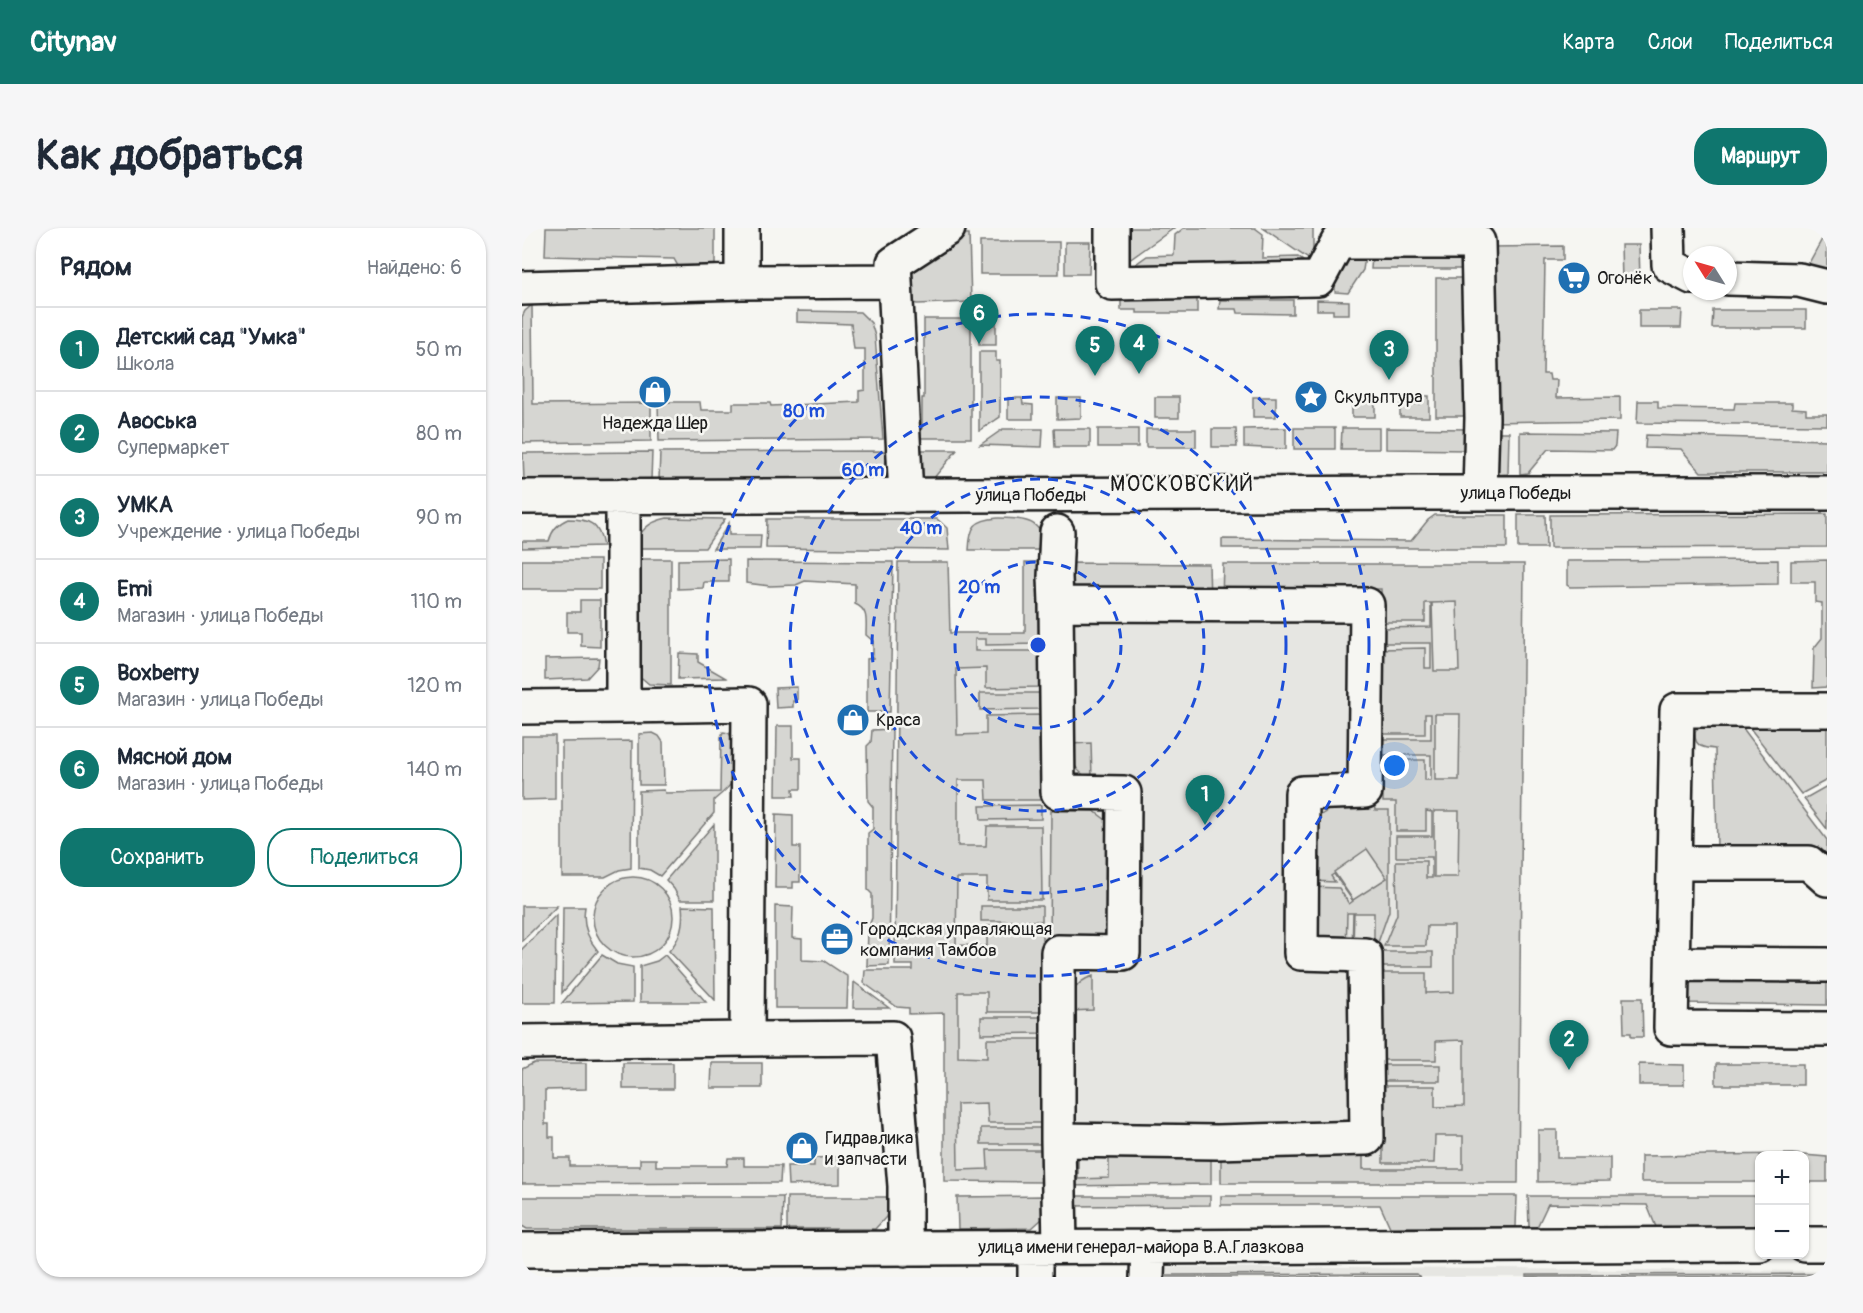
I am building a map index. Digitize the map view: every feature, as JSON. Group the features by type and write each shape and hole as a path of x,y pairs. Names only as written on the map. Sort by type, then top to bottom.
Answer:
{"street":[{"path":"742,228 742,282"},
{"path":"522,288 742,282 900,256 948,228"},
{"path":"1112,228 1112,283 1318,279 1338,242 1478,242 1482,418 1480,493"},
{"path":"1668,228 1670,265 1683,272"},
{"path":"900,256 906,496"},
{"path":"1737,278 1798,280 1827,286"},
{"name":"улица Победы","path":"522,497 1827,493"},
{"path":"623,496 623,706"},
{"path":"1043,1257 1058,1140 1059,952 1123,952 1124,793 1058,792 1056,532"},
{"path":"1056,604 1367,605 1365,791 1302,793 1301,953 1365,955 1366,1138 1217,1142 1058,1140"},
{"path":"522,707 749,704 747,1039"},
{"path":"1827,710 1677,710 1671,1028 1827,1029"},
{"path":"1675,863 1809,862 1827,879"},
{"path":"1673,964 1827,965"},
{"path":"522,1042 893,1038 905,1186 905,1249"},
{"name":"улица имени генерал-майора В.А.Глазкова","path":"522,1250 905,1249 1148,1262 1755,1244"},
{"path":"1809,1244 1827,1244"}],"shaded area":[{"path":"546,228 715,228 715,276 683,275 674,259 545,256"},
{"path":"1125,228 1174,228 1128,261"},
{"path":"1184,228 1255,228 1263,234 1262,258 1298,257 1307,264 1139,269 1133,266 1147,256 1174,255 1175,235"},
{"path":"1263,228 1313,228 1313,250 1310,260"},
{"path":"1827,230 1827,276 1811,267 1809,263"},
{"path":"963,234 969,234 971,302 917,304 909,301 906,273"},
{"path":"980,242 1059,242 1059,274 980,274"},
{"path":"1065,242 1090,242 1089,274 1065,274"},
{"path":"1621,245 1639,245 1640,280 1622,280"},
{"path":"1563,246 1563,260 1545,260 1543,374 1549,374 1550,380 1557,380 1556,398 1620,397 1620,420 1490,422 1488,247"},
{"path":"1372,256 1455,257 1467,269 1371,269"},
{"path":"1344,257 1365,257 1363,270 1348,293 1335,292 1335,270"},
{"path":"1436,278 1468,278 1468,416 1436,416"},
{"path":"1121,299 1197,299 1197,313 1137,313 1137,310 1121,310"},
{"path":"1220,300 1293,300 1293,314 1238,313 1237,309 1219,309"},
{"path":"1317,300 1349,301 1349,314 1333,314 1333,310 1317,310"},
{"path":"532,305 533,404 651,403 651,441 523,443 522,317"},
{"path":"1639,310 1682,310 1681,328 1639,328"},
{"path":"1713,310 1806,310 1806,328 1712,328"},
{"path":"797,311 860,312 871,323 875,336 883,439 659,441 658,402 700,402 701,410 733,410 733,403 770,403 771,406 859,402 859,391 865,390 865,349 854,349 851,324 797,322"},
{"path":"924,319 971,319 971,438 912,438 912,428 922,428"},
{"path":"979,319 996,319 996,345 979,345"},
{"path":"979,352 996,352 996,361 1000,361 1000,417 979,431"},
{"path":"1352,396 1375,396 1375,417 1352,417"},
{"path":"1419,396 1429,396 1429,417 1400,417 1400,404 1419,404"},
{"path":"1155,397 1179,397 1179,418 1155,418"},
{"path":"1253,397 1276,397 1276,417 1253,417"},
{"path":"1008,398 1022,398 1023,404 1033,405 1033,419 1008,419"},
{"path":"1057,398 1081,398 1081,418 1057,419"},
{"path":"1638,401 1658,401 1658,408 1734,409 1735,403 1792,403 1792,408 1806,409 1806,414 1827,414 1827,425 1637,423"},
{"path":"1286,428 1286,449 1244,447 1244,429"},
{"path":"1294,428 1335,428 1335,449 1294,449"},
{"path":"1342,428 1379,428 1379,449 1341,449"},
{"path":"1386,428 1468,429 1468,450 1386,449"},
{"path":"1003,429 1043,429 1042,447 980,445"},
{"path":"1054,429 1090,429 1090,447 1055,447"},
{"path":"1098,429 1138,429 1138,447 1098,447"},
{"path":"1146,429 1196,429 1196,447 1146,447"},
{"path":"1212,429 1236,429 1237,447 1212,447"},
{"path":"1490,432 1509,432 1508,474 1493,475"},
{"path":"1520,432 1616,433 1615,446 1612,450 1548,449 1528,473 1520,474"},
{"path":"1646,435 1827,440 1827,472 1701,472 1681,449 1645,448"},
{"path":"913,450 957,450 933,479 925,478 918,473"},
{"path":"890,451 875,475 866,479 659,480 660,452"},
{"path":"652,452 651,480 524,481 523,453"},
{"path":"1827,514 1827,547 1550,548 1550,515"},
{"path":"1435,515 1507,515 1507,548 1222,548 1222,539 1411,541"},
{"path":"1518,515 1545,515 1546,548 1518,548"},
{"path":"667,518 725,519 705,548 634,548 639,536 646,528"},
{"path":"998,518 1025,520 1031,523 1041,532 1047,550 969,550 972,530 975,526 983,520"},
{"path":"568,519 587,521 596,527 603,546 522,548 522,541 549,541 556,527"},
{"path":"767,519 937,519 947,528 949,550 766,548"},
{"path":"729,523 729,535 761,535 760,549 713,549"},
{"path":"633,559 671,559 671,685 649,684 636,673"},
{"path":"729,559 729,582 704,582 703,588 678,589 678,560"},
{"path":"522,560 600,560 600,589 522,589"},
{"path":"1778,560 1778,584 1570,587 1567,585 1567,561"},
{"path":"1827,560 1827,687 1813,688 1814,648 1822,638 1822,603 1815,602 1815,582 1791,582 1791,561"},
{"path":"746,561 893,562 890,712 867,712 867,659 873,658 873,641 866,635 865,613 855,604 855,584 805,581 796,585 770,586 746,583"},
{"path":"898,562 948,562 950,633 1025,633 1025,562 1041,562 1041,644 986,645 986,639 975,639 975,651 1041,651 1041,687 986,688 986,668 956,669 957,735 986,734 986,716 1041,715 1042,800 987,800 986,780 958,780 958,846 986,846 987,826 1041,826 1042,900 987,900 987,878 957,878 956,945 987,946 987,926 1042,926 1042,1012 987,1012 987,992 958,992 958,1057 987,1058 987,1039 1042,1039 1043,1123 988,1123 987,1103 957,1104 958,1170 988,1169 987,1150 1042,1150 1043,1182 944,1181 944,1013 909,1014 909,1008 897,1007 864,983 865,970 913,970 913,965 895,965"},
{"path":"1064,563 1209,564 1210,602 1083,598 1068,584"},
{"path":"1223,564 1524,564 1518,1183 1221,1183 1221,1152 1363,1152 1363,1169 1463,1169 1463,1136 1435,1136 1434,1163 1383,1163 1383,1086 1435,1086 1435,1107 1464,1106 1464,1040 1436,1041 1436,1060 1383,1060 1383,973 1426,973 1426,993 1454,992 1454,926 1427,926 1426,946 1384,946 1397,914 1396,861 1426,861 1426,878 1432,878 1432,857 1396,857 1396,836 1432,836 1432,812 1426,811 1426,831 1396,831 1396,802 1383,802 1383,760 1425,760 1425,780 1431,780 1431,755 1383,755 1383,739 1431,739 1431,714 1425,714 1425,734 1383,734 1382,649 1425,648 1425,668 1431,668 1431,643 1382,643 1382,628 1431,627 1431,603 1425,603 1425,622 1382,622 1381,589 1222,601","holes":["1457,602 1459,671 1434,671 1432,603","1435,714 1460,714 1459,780 1435,780","1434,811 1459,811 1458,877 1434,877"]},
{"path":"1209,577 1462,577 1471,1177 1065,1182 944,1181 946,637 1028,635"},
{"path":"580,600 600,600 600,647 581,646 581,632 567,632 567,612 580,612"},
{"path":"679,653 698,654 698,662 726,678 678,679"},
{"path":"599,658 598,666 587,678 545,680 545,659"},
{"path":"797,687 797,701 793,701 793,707 776,708 775,688"},
{"path":"980,693 1041,693 1041,709 980,710"},
{"path":"1739,723 1827,840 1827,859 1717,848 1715,749 1700,746 1696,741 1695,732 1703,724"},
{"path":"1746,723 1827,723 1827,780 1801,794"},
{"path":"777,726 793,726 793,758 801,758 801,789 793,789 794,796 776,796"},
{"path":"892,729 889,965 867,966 868,928 872,918 872,894 868,890 868,833 873,829 873,807 868,801 867,746 871,742 872,730"},
{"path":"723,732 729,733 731,737 734,778 724,792 714,800 714,813 660,876 650,870 639,868 639,791 720,792"},
{"path":"653,733 663,742 664,785 639,785 639,734"},
{"path":"522,736 555,736 555,799 522,800"},
{"path":"632,741 631,868 619,870 605,877 562,877 562,742"},
{"path":"1091,743 1092,778 1081,773 1075,766 1070,744"},
{"path":"1827,786 1827,829 1804,799"},
{"path":"1374,803 1375,810 1389,810 1389,911 1375,951 1352,951 1353,913 1347,913 1346,951 1317,938 1311,887 1339,888 1349,904 1353,901 1334,874 1331,876 1335,882 1311,881 1318,817 1336,805","holes":["1367,849 1387,878 1353,900 1334,872","1354,913 1374,913 1374,947 1353,946"]},
{"path":"1041,805 1041,819 981,820 980,806"},
{"path":"1051,811 1094,811 1106,820 1106,932 1104,936 1050,945"},
{"path":"776,814 793,815 793,847 800,847 800,882 793,882 793,888 775,888"},
{"path":"714,824 714,900 680,900 666,880"},
{"path":"633,877 648,880 661,889 670,902 673,917 670,932 661,945 648,954 633,957 618,954 605,945 596,932 593,917 596,902 605,889 618,880"},
{"path":"522,906 557,906 522,941"},
{"path":"682,906 714,907 715,1000 669,951 681,930"},
{"path":"775,906 793,907 792,938 802,939 802,960 824,961 848,977 847,1008 775,1008"},
{"path":"981,906 1042,906 1042,921 981,921"},
{"path":"563,907 585,907 586,930 598,951 562,993"},
{"path":"556,915 555,1003 522,1003 522,949"},
{"path":"1383,952 1433,952 1433,967 1383,967"},
{"path":"602,955 617,964 633,967 633,1002 562,1003"},
{"path":"665,955 706,1002 640,1002 640,966 657,961"},
{"path":"1093,976 1093,1010 1069,1011 1075,989 1082,981"},
{"path":"1721,976 1721,982 1771,982 1772,977 1827,977 1827,1005 1683,1003 1688,987 1694,980"},
{"path":"854,982 889,1008 853,1008"},
{"path":"1623,998 1642,998 1643,1037 1631,1037 1631,1033 1624,1033"},
{"path":"981,1017 1042,1017 1042,1033 981,1034"},
{"path":"534,1063 586,1063 586,1089 545,1090 545,1124 549,1124 549,1137 554,1137 554,1158 570,1158 570,1166 640,1166 640,1159 656,1159 656,1166 727,1166 728,1158 744,1158 744,1166 781,1166 780,1183 522,1184 522,1069"},
{"path":"623,1063 673,1063 673,1089 623,1089"},
{"path":"712,1063 762,1063 762,1088 711,1088"},
{"path":"1639,1064 1684,1065 1684,1085 1639,1085"},
{"path":"1716,1064 1803,1064 1803,1085 1716,1085"},
{"path":"1383,1065 1440,1065 1440,1081 1383,1081"},
{"path":"981,1128 1043,1128 1043,1144 981,1144"},
{"path":"1538,1130 1557,1130 1557,1158 1610,1158 1610,1181 1538,1182"},
{"path":"1109,1152 1211,1152 1211,1184 1065,1186 1072,1163 1078,1157 1078,1179 1109,1178"},
{"path":"1755,1154 1755,1182 1641,1182 1641,1156"},
{"path":"1809,1155 1827,1157 1827,1182 1809,1182"},
{"path":"840,1157 840,1184 788,1185 787,1166 814,1166 814,1158"},
{"path":"1044,1196 1042,1219 1032,1228 958,1229 957,1197"},
{"path":"1067,1196 1210,1196 1210,1205 1067,1206"},
{"path":"1221,1196 1517,1196 1516,1227 1390,1227 1380,1205 1221,1205"},
{"path":"1528,1196 1755,1196 1754,1226 1656,1227 1647,1205 1548,1204 1537,1227 1529,1227"},
{"path":"522,1197 783,1197 782,1229 527,1229 522,1226"},
{"path":"787,1197 891,1197 886,1217 875,1229 787,1229"},
{"path":"1161,1267 1827,1271 1827,1277 1161,1277"},
{"path":"1417,1274 1420,1277 1162,1277 1163,1275"},
{"path":"1827,1274 1827,1277 1527,1277 1527,1275"}],"place":[{"name":"Огонёк","path":"1574,278"},
{"name":"Мясной дом","path":"979,344"},
{"name":"Emi","path":"1139,374"},
{"name":"Boxberry","path":"1095,376"},
{"name":"УМКА","path":"1389,380"},
{"name":"Надежда Шер","path":"655,392"},
{"name":"Скульптура","path":"1311,397"},
{"name":"Краса","path":"853,720"},
{"name":"Детский сад \"Умка\"","path":"1205,825"},
{"name":"Городская управляющая компания Тамбов","path":"837,939"},
{"name":"Авоська","path":"1569,1070"},
{"name":"Гидравлика и запчасти","path":"802,1148"}],"district":[{"name":"МОСКОВСКИЙ","path":"1182,484"}]}
